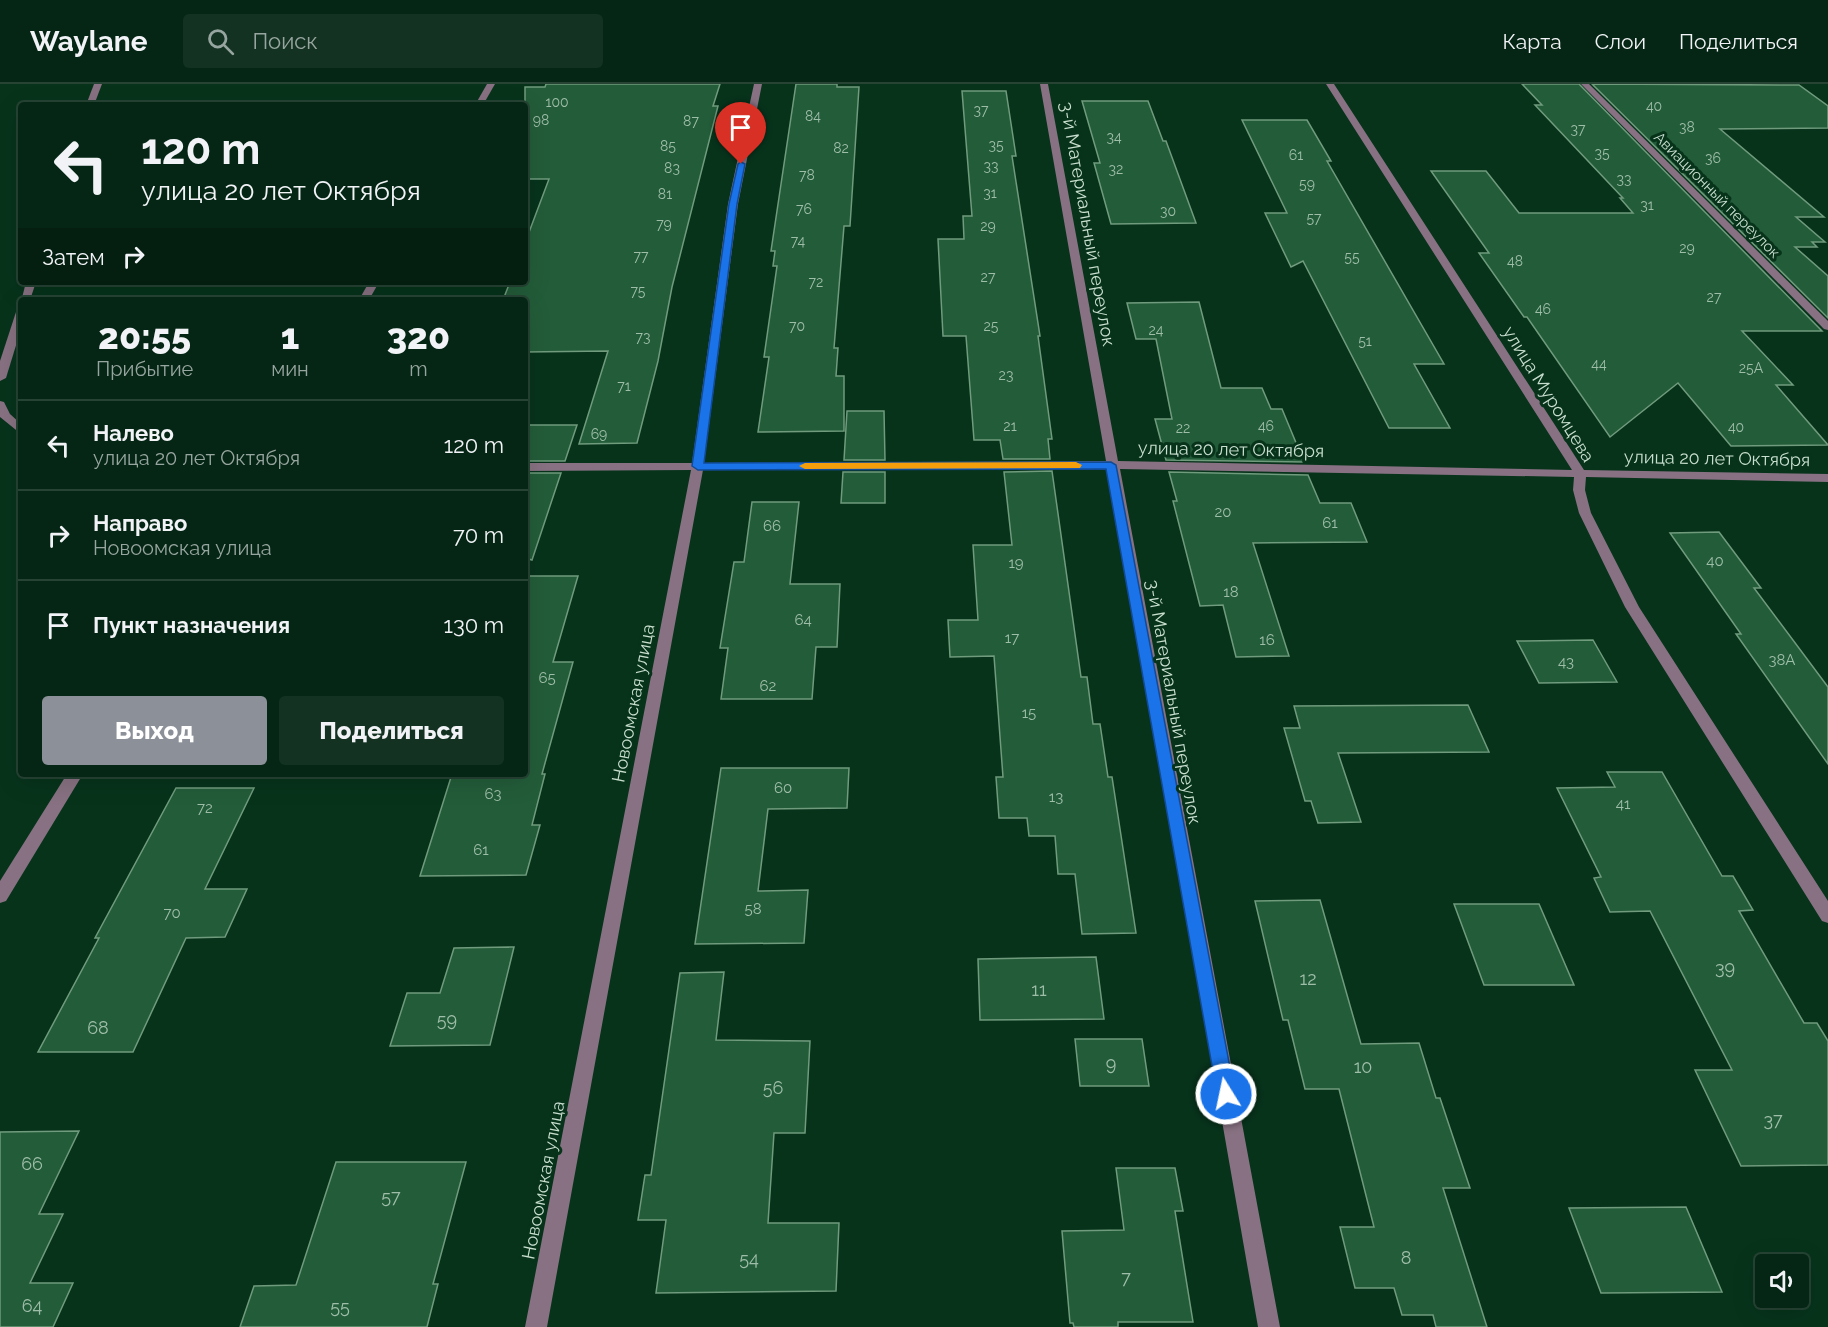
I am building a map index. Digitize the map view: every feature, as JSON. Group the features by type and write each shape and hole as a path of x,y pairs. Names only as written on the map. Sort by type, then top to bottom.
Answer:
{"street":[{"path":"91,102 98,84"},
{"path":"481,102 491,84"},
{"name":"Новоомская улица","path":"536,1327 698,466 733,204 758,84"},
{"name":"3-й Материальный переулок","path":"1044,84 1111,465 1269,1327"},
{"name":"улица Муромцева","path":"1330,84 1580,473 1579,490 1585,513 1632,608 1828,916"},
{"name":"Авиационный переулок","path":"1585,84 1828,327"},
{"path":"0,378 18,321"},
{"path":"0,404 5,416 18,427"},
{"name":"улица 20 лет Октября","path":"528,467 1111,465 1828,478"},
{"path":"0,896 73,777"}],"building":[{"path":"546,84 720,84 713,106 718,106 672,287 658,361 637,443 579,444 608,351 528,352 528,297 504,297 509,285 528,285 528,235 549,179 528,179 528,102 525,102 525,87 545,87"},
{"path":"796,84 837,84 837,87 859,87 850,226 844,226 834,348 838,348 836,376 844,376 844,431 758,432 769,357 764,357 777,266 773,266 775,251 771,251"},
{"path":"1522,84 1579,84 1822,331 1742,331 1793,385 1776,385 1828,445 1731,446 1678,383 1610,437 1527,317 1524,317 1479,253 1489,253 1431,171 1486,171 1519,213 1633,213 1620,198 1623,198 1535,105 1542,105"},
{"path":"1592,84 1799,85 1828,106 1828,128 1720,129 1824,217 1796,217 1825,242 1812,242 1817,247 1795,247 1828,276 1828,318"},
{"path":"962,91 1006,91 1016,156 1012,156 1040,336 1038,336 1052,439 1048,439 1050,459 1003,459 1000,440 974,440 966,336 943,336 938,239 964,239 963,216 972,216"},
{"path":"1082,101 1148,101 1163,141 1166,141 1196,223 1111,224 1094,163 1100,163"},
{"path":"1242,120 1307,120 1331,161 1327,161 1444,364 1414,364 1450,428 1389,428 1303,261 1291,267 1265,213 1287,213"},
{"path":"1199,302 1221,388 1262,388 1271,409 1282,409 1304,462 1166,460 1155,419 1172,419 1156,339 1136,339 1127,303"},
{"path":"847,411 884,411 885,460 844,460"},
{"path":"528,425 577,425 565,461 528,461"},
{"path":"1052,471 1081,677 1087,677 1093,724 1100,724 1108,777 1112,777 1136,933 1082,934 1075,874 1058,874 1055,836 1029,836 1027,818 999,818 996,777 1003,777 994,656 950,657 948,620 978,620 973,545 1012,545 1004,472"},
{"path":"843,472 885,472 885,503 841,503"},
{"path":"1169,472 1308,475 1320,503 1351,503 1367,542 1253,543 1289,656 1236,657 1223,605 1200,606 1173,501 1177,501"},
{"path":"528,473 561,473 532,560 528,559"},
{"path":"752,502 799,502 790,584 840,584 837,647 816,647 812,699 721,699 728,648 720,648 734,562 744,562"},
{"path":"1719,532 1761,588 1754,588 1828,687 1828,764 1736,634 1741,634 1670,533"},
{"path":"528,576 578,576 553,662 573,662 542,774 545,774 532,825 540,825 526,875 420,876 451,777 528,777"},
{"path":"1593,640 1617,682 1539,683 1517,641"},
{"path":"1468,705 1489,752 1338,753 1361,822 1318,823 1311,801 1305,801 1284,728 1300,728 1294,706"},
{"path":"721,768 849,768 847,808 768,809 758,891 808,890 804,943 695,944"},
{"path":"1607,772 1662,772 1722,876 1733,876 1753,910 1739,911 1804,1023 1817,1023 1828,1041 1828,1165 1741,1166 1695,1070 1732,1070 1650,911 1610,912 1594,878 1601,877 1557,788 1615,787"},
{"path":"176,788 254,788 205,889 247,889 225,937 186,938 133,1052 38,1052 99,938 95,938"},
{"path":"1320,900 1361,1044 1419,1043 1436,1098 1440,1098 1470,1188 1443,1188 1487,1327 1436,1327 1433,1315 1402,1315 1394,1288 1355,1288 1340,1227 1374,1227 1339,1089 1305,1089 1288,1020 1283,1020 1255,901"},
{"path":"1454,904 1539,904 1574,985 1484,985"},
{"path":"514,947 490,1045 390,1046 407,993 440,993 454,948"},
{"path":"1096,957 1104,1019 980,1020 978,959"},
{"path":"724,972 716,1040 810,1041 805,1133 774,1133 768,1223 839,1223 836,1291 656,1293 666,1220 638,1220 645,1175 651,1175 680,973"},
{"path":"1075,1039 1142,1039 1149,1086 1080,1086"},
{"path":"79,1131 39,1214 63,1214 30,1283 73,1283 53,1327 0,1327 0,1132"},
{"path":"336,1162 466,1162 433,1284 438,1284 427,1327 240,1327 254,1286 296,1285"},
{"path":"1116,1168 1175,1168 1183,1211 1175,1211 1193,1322 1118,1322 1118,1327 1074,1327 1073,1323 1070,1323 1062,1231 1124,1230"},
{"path":"1686,1207 1722,1292 1601,1293 1569,1208"}],"slow traffic":[{"path":"805,466 1076,465"}],"route":[{"path":"741,164 733,204 698,466 1111,465 1226,1094"}]}
